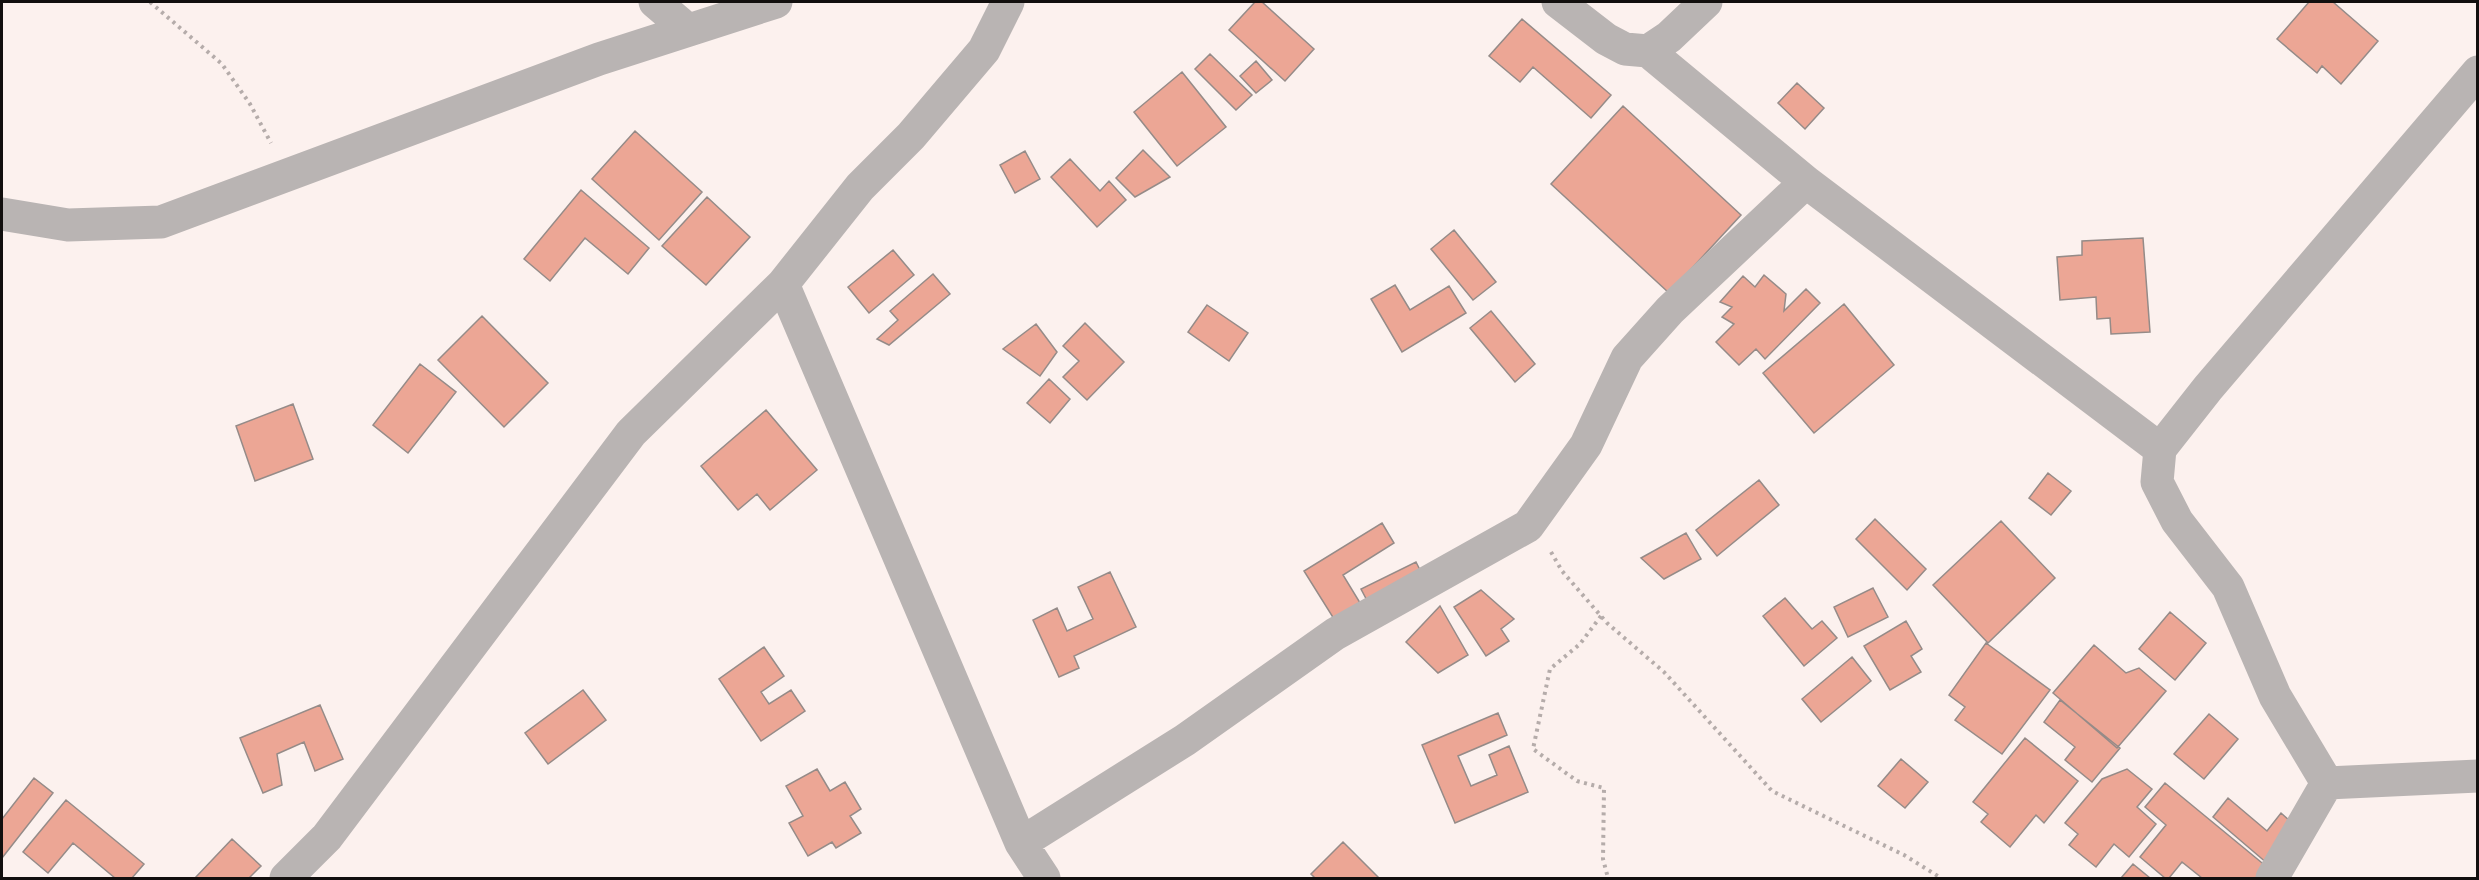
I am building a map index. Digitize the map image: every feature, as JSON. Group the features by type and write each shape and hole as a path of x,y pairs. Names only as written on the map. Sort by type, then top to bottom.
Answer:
{"street":[{"path":"655,2 688,30"},
{"path":"2,214 68,225 161,222 599,59 776,2"},
{"path":"286,879 327,837 631,433 783,284 861,187 911,136 984,50 1008,2"},
{"path":"1558,2 1606,39 1625,49 1648,51 1806,182 2160,449"},
{"path":"1648,51 1669,37 1706,2"},
{"path":"2327,783 2276,696 2228,587 2177,521 2157,482 2160,449 2208,388 2478,72"},
{"path":"1021,843 1185,740 1335,634 1528,525 1586,445 1627,358 1670,310 1806,182"},
{"path":"783,284 1021,843 1044,879"},
{"path":"2327,783 2478,776"},
{"path":"2272,879 2327,783"},
{"path":"308,879 327,837"}],"path":[{"path":"150,2 222,64 250,104 287,174"},
{"path":"1533,520 1562,571 1601,616 1664,672 1772,791 1904,855 1941,879"},
{"path":"1601,616 1580,644 1550,669 1533,749 1577,781 1604,788 1603,859 1608,879"}],"building":[{"path":"1255,2 1262,2 1314,49 1285,81 1229,30"},
{"path":"2309,2 2333,2 2378,41 2341,84 2322,66 2317,73 2277,39"},
{"path":"1522,19 1611,95 1591,118 1533,67 1520,82 1489,56"},
{"path":"1210,54 1252,95 1236,110 1195,69"},
{"path":"1256,61 1272,80 1256,93 1240,76"},
{"path":"1182,72 1226,127 1177,166 1134,112"},
{"path":"1797,83 1824,108 1805,129 1778,103"},
{"path":"1623,106 1741,215 1669,293 1551,184"},
{"path":"635,131 702,192 659,240 592,179"},
{"path":"1143,150 1170,177 1135,197 1116,178"},
{"path":"1025,151 1040,179 1015,193 1000,165"},
{"path":"1070,159 1100,191 1109,181 1126,200 1097,227 1051,177"},
{"path":"581,190 649,248 628,274 585,238 550,281 524,259"},
{"path":"707,197 750,237 706,285 662,246"},
{"path":"1454,230 1496,282 1473,300 1431,249"},
{"path":"2143,238 2150,332 2111,334 2110,318 2097,319 2096,297 2060,300 2057,257 2082,255 2082,241"},
{"path":"893,250 914,275 869,313 848,287"},
{"path":"933,274 950,294 889,345 877,339 898,320 890,311"},
{"path":"1764,275 1786,294 1784,311 1806,289 1820,303 1765,359 1756,349 1739,365 1716,342 1734,324 1722,317 1732,307 1720,302 1743,276 1755,287"},
{"path":"1395,285 1410,310 1449,286 1466,313 1402,352 1371,299"},
{"path":"1844,304 1894,365 1814,433 1763,373"},
{"path":"1207,305 1248,333 1229,361 1188,332"},
{"path":"1491,311 1535,364 1515,382 1470,328"},
{"path":"482,316 548,383 504,427 438,360"},
{"path":"1085,323 1124,362 1087,400 1063,377 1079,361 1063,346"},
{"path":"1036,324 1057,352 1040,376 1003,349"},
{"path":"420,364 456,392 408,453 373,425"},
{"path":"1049,379 1070,399 1050,423 1027,403"},
{"path":"293,404 313,459 255,481 236,426"},
{"path":"766,410 817,470 770,510 757,494 738,510 701,466"},
{"path":"2048,473 2071,491 2051,515 2029,498"},
{"path":"1759,480 1779,505 1717,556 1696,530"},
{"path":"1875,519 1926,569 1907,590 1856,539"},
{"path":"2001,521 2055,578 1988,643 1933,585"},
{"path":"1382,523 1394,543 1343,575 1365,611 1339,627 1304,571"},
{"path":"1686,533 1701,559 1664,579 1641,558"},
{"path":"1416,562 1425,580 1371,608 1361,589"},
{"path":"1110,572 1136,627 1074,656 1079,668 1059,677 1033,620 1057,608 1067,631 1093,619 1078,587"},
{"path":"1873,588 1888,617 1848,637 1834,607"},
{"path":"1481,590 1514,619 1501,629 1509,641 1486,656 1454,607"},
{"path":"1785,598 1812,629 1822,621 1837,638 1804,666 1763,616"},
{"path":"1440,606 1468,655 1438,673 1406,642"},
{"path":"2170,612 2206,643 2175,680 2139,649"},
{"path":"1906,621 1922,649 1911,656 1921,672 1890,690 1864,646"},
{"path":"1986,643 2050,690 2002,754 1955,720 1965,707 1949,695"},
{"path":"2094,645 2126,673 2139,668 2166,691 2117,748 2053,693"},
{"path":"764,647 784,676 761,692 769,704 791,690 805,711 761,741 719,679"},
{"path":"1852,657 1871,681 1821,722 1802,699"},
{"path":"583,690 606,720 548,764 525,733"},
{"path":"2060,700 2120,748 2092,782 2065,760 2075,747 2044,722"},
{"path":"320,705 343,759 315,771 304,742 277,754 282,785 263,793 240,738"},
{"path":"1498,713 1507,735 1458,756 1471,786 1497,775 1489,755 1509,746 1528,792 1455,823 1422,745"},
{"path":"2209,714 2238,739 2204,779 2174,754"},
{"path":"2025,738 2078,781 2044,823 2036,815 2010,847 1981,822 1988,814 1973,802"},
{"path":"1901,759 1928,782 1905,808 1878,786"},
{"path":"817,769 830,791 845,782 861,809 850,816 861,833 836,848 832,842 808,856 789,823 803,816 786,786"},
{"path":"2127,769 2152,789 2137,807 2156,824 2129,857 2114,844 2096,867 2069,845 2078,834 2065,823 2102,779"},
{"path":"34,778 53,793 2,858 2,819"},
{"path":"2165,783 2267,867 2257,878 2202,878 2182,862 2169,878 2165,878 2140,857 2166,825 2145,807"},
{"path":"2228,798 2267,831 2281,813 2298,828 2268,864 2213,817"},
{"path":"66,800 144,864 132,878 115,878 73,843 48,873 23,852"},
{"path":"232,839 261,866 249,878 195,878"},
{"path":"1343,842 1379,878 1315,878 1311,874"},
{"path":"2133,864 2150,878 2121,878"}]}
